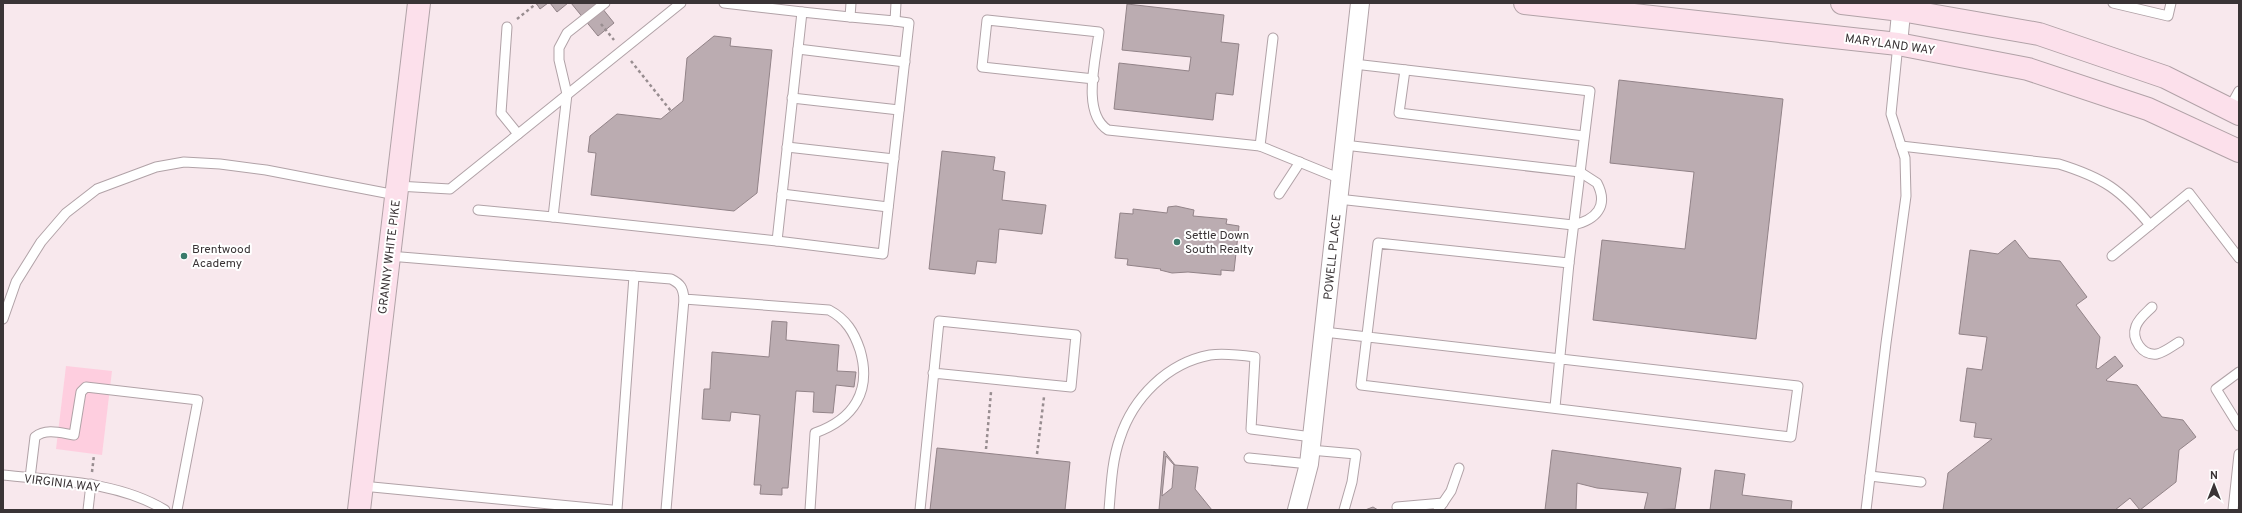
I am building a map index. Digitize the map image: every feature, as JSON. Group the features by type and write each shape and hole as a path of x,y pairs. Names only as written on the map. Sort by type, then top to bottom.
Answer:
{"main road":[{"name":"GRANNY WHITE PIKE","path":"359,510 419,3"},
{"name":"MARYLAND WAY","path":"1525,3 1898,44 2028,69 2148,109 2239,151"},
{"path":"1842,3 1902,6 2039,34 2165,77 2236,105"}],"street":[{"name":"POWELL PLACE","path":"1297,510 1310,450 1360,3"},
{"path":"1898,44 1902,6"}],"lane":[{"path":"554,217 567,94 559,60 559,48 561,40 567,33 605,3"},
{"path":"3,319 7,299 41,242 66,213 97,190 156,166 184,162 220,164 266,170 397,191 450,190 681,3"},
{"path":"478,210 777,241 883,254 909,23 724,3"},
{"path":"850,17 851,3"},
{"path":"894,21 896,3"},
{"path":"2113,3 2168,16 2171,3"},
{"path":"777,241 802,12"},
{"path":"1094,79 982,67 987,20 1099,32 1094,79 1093,108 1096,118 1101,125 1108,130 1260,146 1340,180"},
{"path":"507,27 501,113 518,134"},
{"path":"1260,146 1273,38"},
{"path":"1866,510 1906,196 1907,170 1901,146 1893,124 1891,105 1898,44"},
{"path":"798,49 905,62"},
{"path":"1354,64 1590,91 1573,225 1555,407"},
{"path":"1405,70 1399,113 1584,136"},
{"path":"792,98 899,110"},
{"path":"1338,199 1573,225 1592,219 1597,214 1600,206 1600,190 1597,183 1580,172 1344,145"},
{"path":"1901,146 2059,164 2079,170 2108,183 2119,192 2150,225"},
{"path":"787,147 894,159"},
{"path":"1279,194 1300,162"},
{"path":"2112,256 2189,193 2239,258"},
{"path":"782,194 888,206"},
{"path":"1324,332 1366,337 1798,386 1791,437 1555,407 1361,385 1366,337 1378,243 1569,263"},
{"path":"389,256 634,276 675,281 683,289 684,299 666,510"},
{"path":"617,510 634,276"},
{"path":"684,299 829,310 842,318 854,334 864,369 861,393 851,411 829,428 815,433 810,510"},
{"path":"2152,307 2136,324 2134,330 2137,343 2145,352 2156,354 2179,342"},
{"path":"920,510 933,373 938,321 1076,335 1071,388 933,373"},
{"path":"1109,510 1114,464 1119,439 1126,422 1147,390 1175,369 1191,360 1210,355 1229,354 1255,357 1251,429 1310,450"},
{"path":"2239,372 2216,389 2239,426"},
{"path":"30,478 35,437 41,433 47,432 74,435 81,392 86,388 198,400 177,510"},
{"path":"1249,458 1310,450 1356,454 1352,482 1344,510"},
{"path":"2233,510 2239,454"},
{"path":"1397,507 1440,507 1451,491 1459,468"},
{"name":"VIRGINIA WAY","path":"3,475 90,484 146,499 165,510"},
{"path":"1870,476 1920,482"},
{"path":"88,510 90,484"},
{"path":"362,486 612,510"}],"path":[{"path":"507,27 537,3"},
{"path":"986,449 992,379"},
{"path":"1037,454 1045,385"}],"shaded area":[{"path":"66,366 112,371 102,455 56,449"}],"building":[{"path":"536,3 548,3 540,9"},
{"path":"550,3 568,3 557,12"},
{"path":"571,3 598,3 614,23 598,36"},
{"path":"1127,4 1224,15 1221,42 1239,44 1233,95 1216,93 1213,120 1114,109 1119,63 1189,71 1191,57 1122,50"},
{"path":"714,36 731,38 730,46 772,50 757,193 734,211 591,195 596,153 588,152 590,136 617,114 661,119 683,101 687,58"},
{"path":"1619,80 1783,99 1756,339 1593,320 1602,240 1685,249 1694,172 1610,163"},
{"path":"942,151 995,157 993,170 1005,172 1002,200 1046,205 1042,234 999,229 996,263 977,261 975,274 929,269"},
{"name":"Settle Down South Realty","path":"1176,206 1194,210 1193,216 1227,219 1226,224 1239,226 1234,271 1221,270 1221,275 1188,272 1172,273 1160,270 1161,269 1127,265 1128,259 1115,258 1120,213 1133,214 1133,209 1167,213 1168,207"},
{"path":"2015,240 2029,258 2060,261 2087,297 2076,305 2100,337 2096,368 2098,369 2115,356 2123,366 2106,380 2137,385 2162,417 2183,420 2196,437 2179,450 2176,482 2140,510 2130,498 2115,510 1943,510 1948,473 1992,439 1974,437 1976,423 1960,421 1967,368 1982,370 1987,337 1959,334 1970,250 1998,254"},
{"path":"772,321 787,322 786,340 839,345 837,371 856,372 854,387 836,385 833,413 813,412 814,392 796,391 788,488 782,488 782,495 760,494 761,485 754,485 760,415 731,412 730,421 702,419 704,389 710,389 712,352 769,357"},
{"path":"937,448 1070,462 1065,510 930,510"},
{"path":"1552,450 1681,468 1675,509 1644,510 1648,493 1597,488 1577,483 1576,510 1545,510"},
{"path":"1164,451 1175,465 1198,467 1195,489 1212,510 1159,510","holes":["1166,456 1174,465 1172,488 1162,496"]},
{"path":"1715,470 1745,474 1742,495 1792,501 1791,510 1710,510"},
{"path":"1373,507 1378,510 1365,510"}],"place":[{"name":"Settle Down South Realty","path":"1177,242"},
{"name":"Brentwood Academy","path":"184,256"}]}
